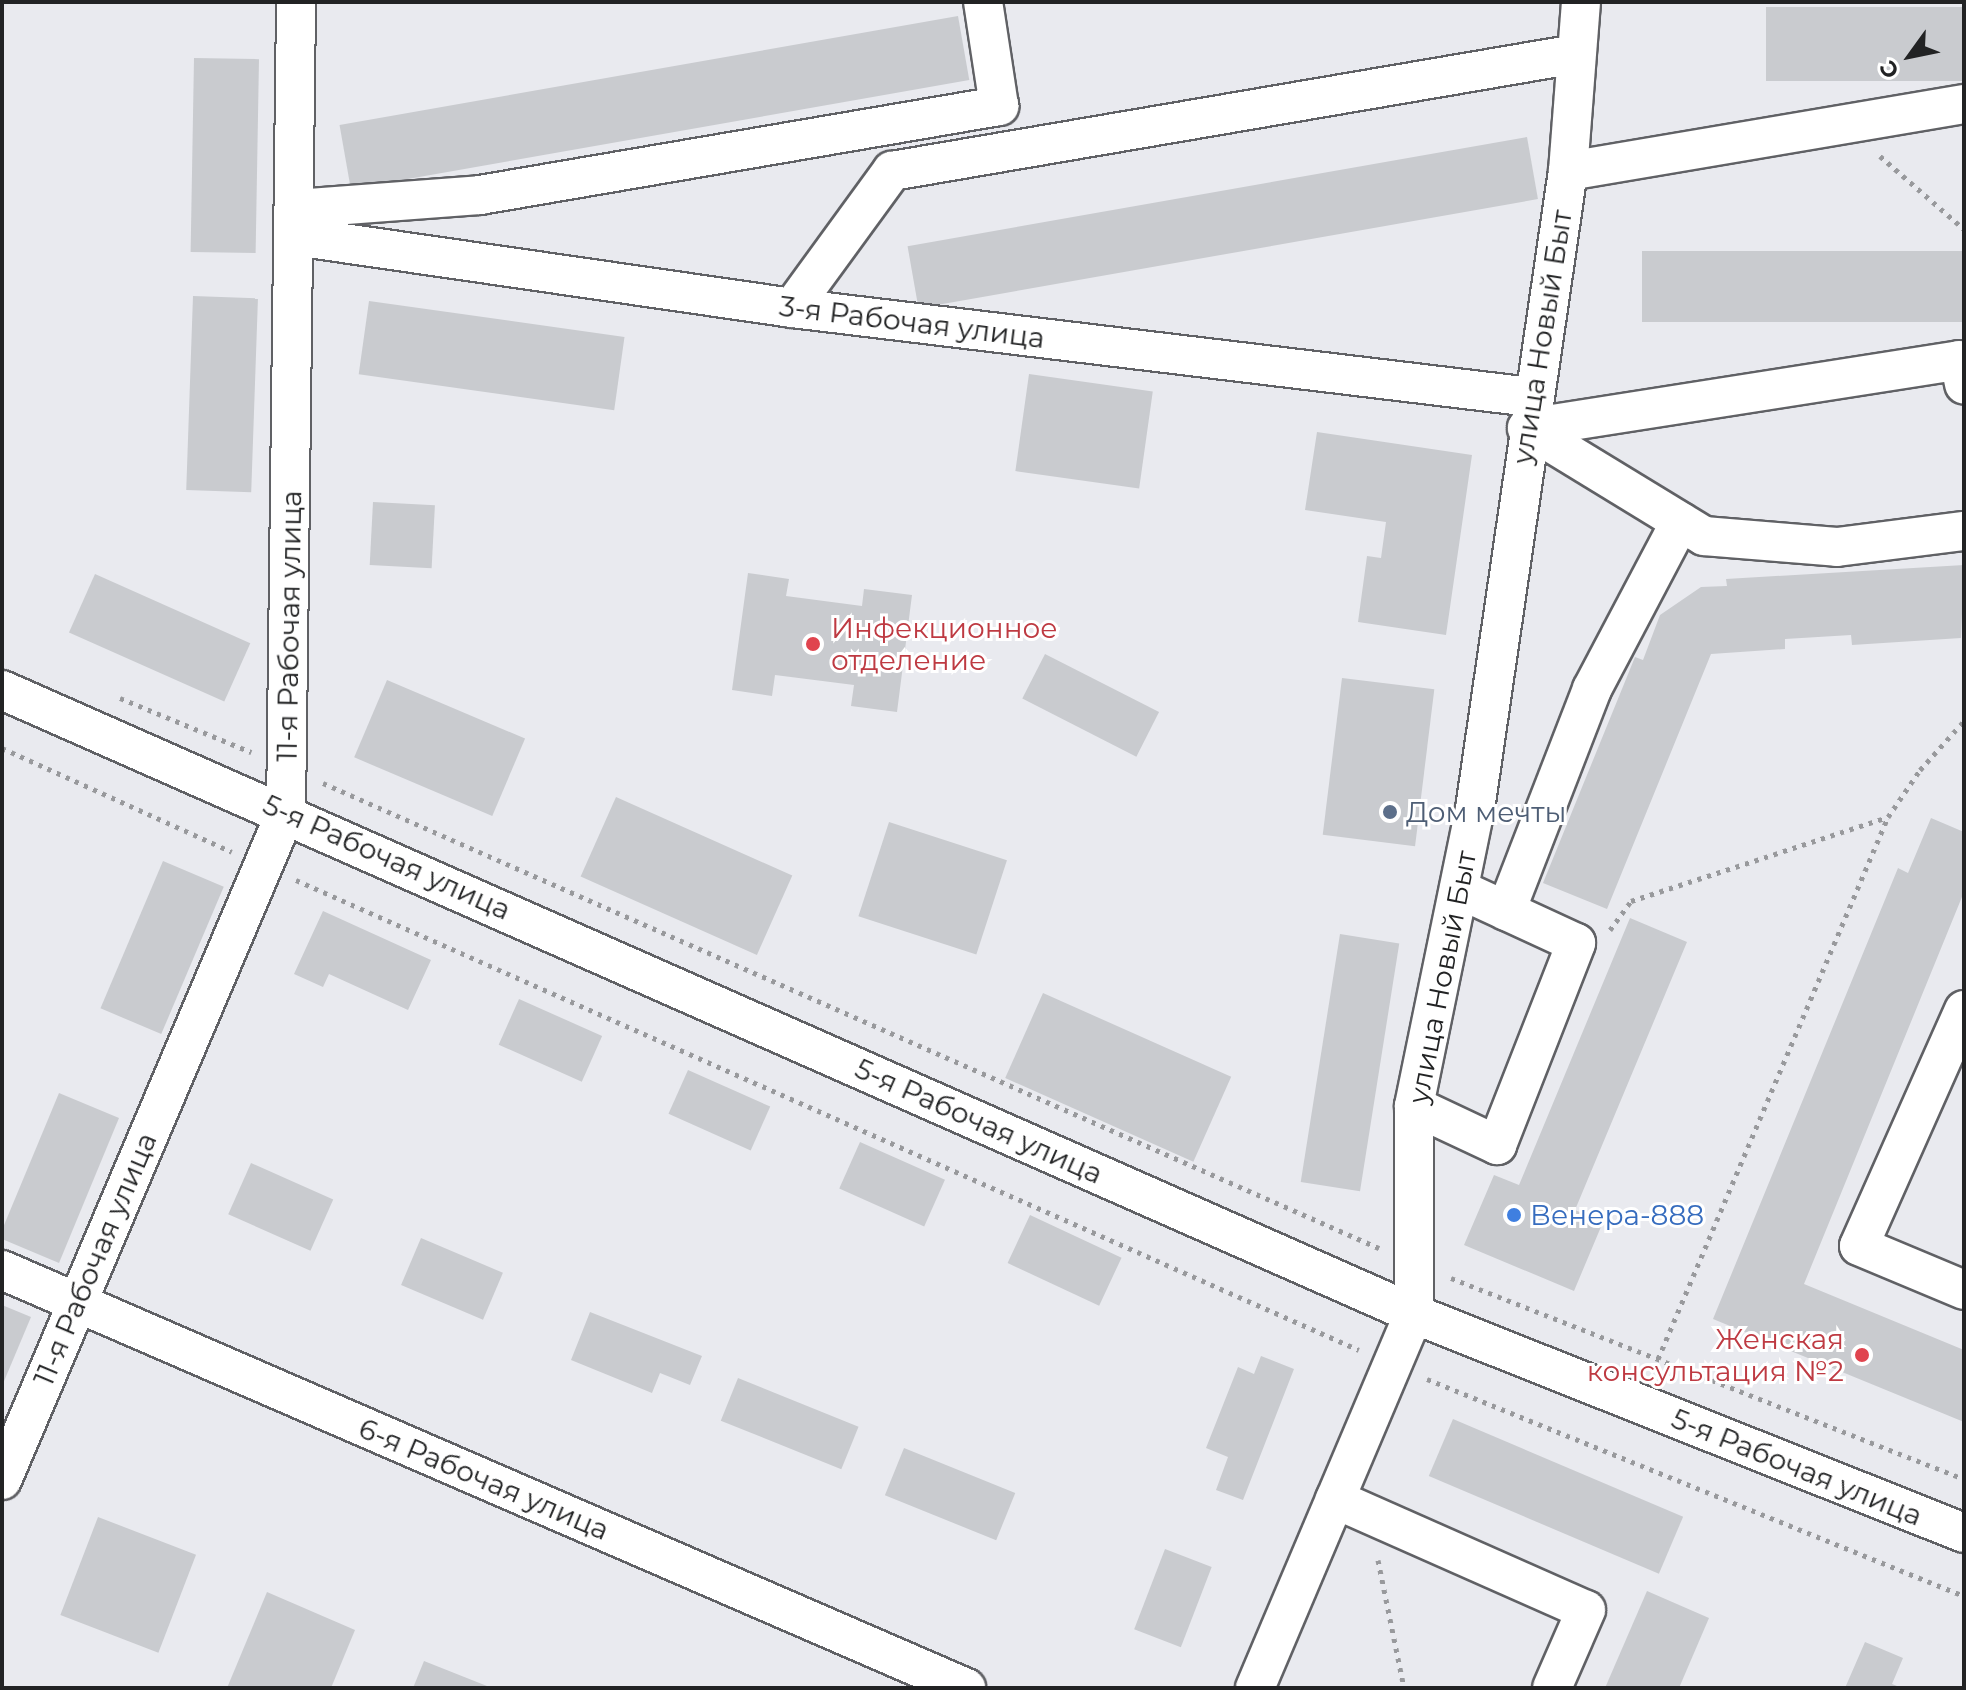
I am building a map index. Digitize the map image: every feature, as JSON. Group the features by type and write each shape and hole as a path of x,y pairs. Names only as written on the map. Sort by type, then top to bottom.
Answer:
{"street":[{"name":"11-я Рабочая улица","path":"2,1480 286,812 296,2"},
{"path":"295,222 480,195 999,106 983,2"},
{"name":"улица Новый Быт","path":"1255,1688 1414,1314 1414,1106 1475,809 1529,412 1568,171 1581,2"},
{"path":"792,308 892,171 1576,54"},
{"path":"1568,171 1964,104"},
{"path":"963,113 972,157"},
{"name":"3-я Рабочая улица","path":"295,222 792,308 1529,412"},
{"path":"1529,412 1962,368"},
{"path":"1529,412 1680,522 1704,536 1837,547 1964,531"},
{"path":"1506,911 1592,689 1680,522"},
{"name":"5-я Рабочая улица","path":"2,690 286,812 1414,1314 1964,1533"},
{"path":"1414,1106 1497,1145 1576,943 1459,889"},
{"path":"1964,1010 1859,1246 1964,1290"},
{"name":"6-я Рабочая улица","path":"2,1270 966,1688"},
{"path":"1335,1499 1586,1610 1552,1688"}],"path":[{"path":"1843,125 1964,229"},
{"path":"116,696 286,767 1414,1263 1964,1479"},
{"path":"1658,1359 1888,817 1920,770 1964,721"},
{"path":"2,748 1392,1364 1964,1596"},
{"path":"1631,901 1888,817"},
{"path":"1369,1516 1404,1688"}],"building":[{"path":"1766,7 1964,7 1964,81 1766,81"},
{"path":"958,16 969,80 351,189 340,125"},
{"path":"194,58 259,59 256,253 191,252"},
{"path":"1527,137 1538,199 918,308 908,246"},
{"path":"1642,251 1964,251 1964,322 1642,322"},
{"path":"193,296 258,298 251,492 186,490"},
{"path":"369,301 624,337 614,410 359,374"},
{"path":"1029,374 1153,391 1139,488 1015,471"},
{"path":"1317,432 1472,455 1446,635 1358,622 1367,556 1381,558 1386,522 1305,510"},
{"path":"373,502 435,505 432,568 370,565"},
{"path":"1964,565 1961,638 1852,645 1851,635 1785,639 1785,649 1711,654 1607,909 1543,883 1635,657 1643,660 1660,615 1701,587 1727,586 1726,579"},
{"path":"748,573 789,579 786,596 862,606 864,589 912,595 897,712 851,706 854,685 775,675 772,696 732,690"},
{"path":"95,574 250,643 224,702 69,632"},
{"path":"1045,654 1159,712 1136,757 1022,699"},
{"path":"1342,678 1434,689 1415,846 1323,835"},
{"path":"387,680 525,739 492,816 354,757"},
{"path":"616,797 792,876 757,955 581,876"},
{"path":"1931,818 1964,832 1964,892 1804,1284 1964,1350 1964,1422 1713,1319 1898,868 1908,873"},
{"path":"889,822 1007,860 976,954 858,916"},
{"path":"163,861 224,887 161,1034 100,1008"},
{"path":"323,911 431,960 408,1010 329,974 323,987 294,974"},
{"path":"1630,918 1687,942 1575,1210 1603,1222 1574,1291 1464,1245 1494,1175 1519,1185"},
{"path":"1340,934 1399,943 1360,1191 1301,1182"},
{"path":"1043,993 1231,1077 1193,1162 1005,1078"},
{"path":"519,999 602,1036 582,1082 499,1045"},
{"path":"688,1070 770,1107 751,1150 668,1114"},
{"path":"59,1093 119,1118 59,1263 2,1239 2,1230"},
{"path":"860,1142 945,1180 924,1226 839,1189"},
{"path":"251,1163 333,1200 310,1251 228,1214"},
{"path":"1030,1215 1122,1258 1099,1306 1008,1263"},
{"path":"421,1238 503,1273 483,1320 401,1285"},
{"path":"2,1305 31,1317 2,1386"},
{"path":"590,1312 702,1356 690,1385 660,1373 652,1393 571,1360"},
{"path":"1261,1356 1294,1369 1243,1500 1216,1490 1228,1457 1206,1448 1238,1367 1254,1374"},
{"path":"738,1378 859,1427 841,1469 721,1421"},
{"path":"1453,1419 1683,1517 1659,1574 1429,1476"},
{"path":"904,1448 1015,1493 996,1540 885,1495"},
{"path":"98,1517 196,1555 158,1653 60,1615"},
{"path":"1165,1549 1212,1567 1181,1647 1134,1629"},
{"path":"1647,1591 1709,1618 1679,1688 1605,1688"},
{"path":"267,1592 355,1630 331,1688 227,1688"},
{"path":"1865,1642 1903,1658 1892,1684 1902,1688 1845,1688"},
{"path":"424,1661 492,1688 413,1688"}],"place":[{"name":"Инфекционное отделение","path":"813,644"},
{"name":"Дом мечты","path":"1390,812"},
{"name":"Венера-888","path":"1514,1215"},
{"name":"Женская консультация №2","path":"1862,1355"}]}
